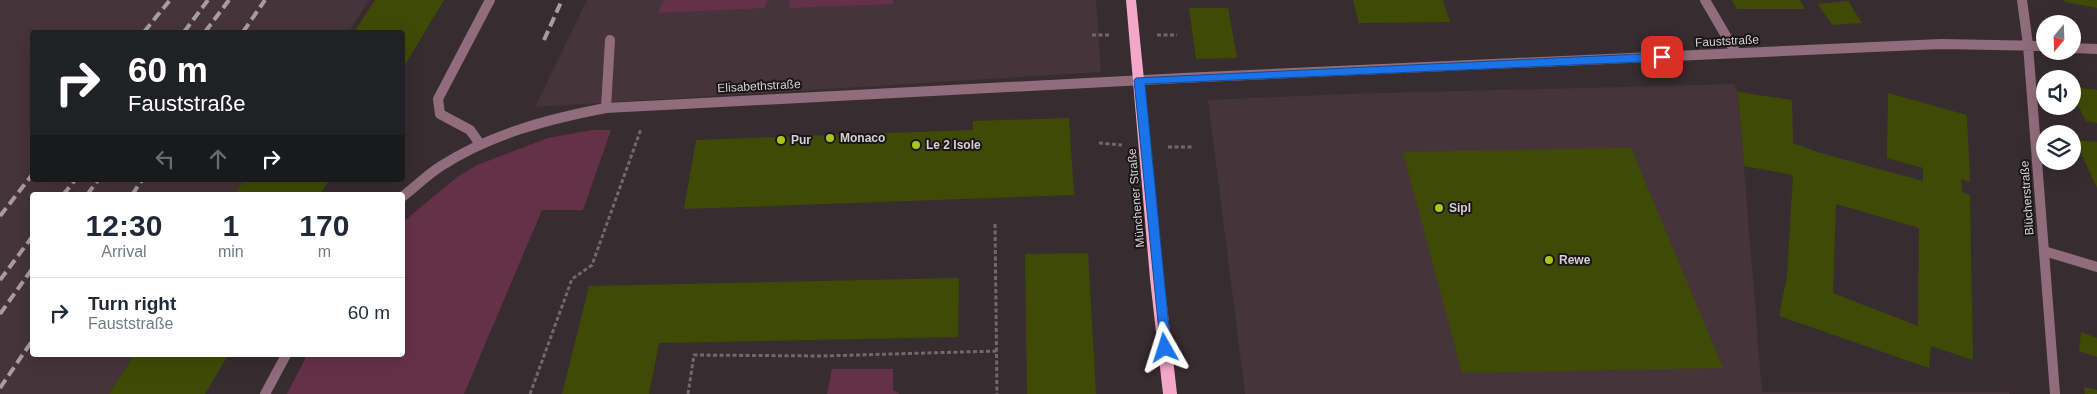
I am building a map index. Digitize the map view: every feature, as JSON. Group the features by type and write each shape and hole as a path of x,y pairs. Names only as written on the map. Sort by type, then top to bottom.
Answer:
{"main road":[{"name":"Münchener Straße","path":"1131,0 1140,80 1157,279 1170,394"}],"street":[{"path":"480,144 470,130 440,114 438,99 490,0"},
{"path":"1705,0 1736,53"},
{"name":"Blücherstraße","path":"2022,0 2028,45 2055,394"},
{"path":"606,108 610,40"},
{"name":"Fauststraße","path":"1140,80 1941,44 2036,45"},
{"path":"2081,49 2097,50"},
{"name":"Elisabethstraße","path":"405,195 443,165 480,144 523,126 606,108 1140,80"},
{"path":"2044,251 2097,267"},
{"path":"265,394 285,357"}],"path":[{"path":"530,394 572,279 592,265 649,106"},
{"path":"995,224 998,394"},
{"path":"688,394 694,355 822,356 997,351"}],"shaded area":[{"path":"0,0 369,0 350,30 30,30 30,182 243,182 237,192 30,192 30,357 133,357 109,394 0,394"},
{"path":"587,0 1096,0 1101,72 535,107"},
{"path":"664,0 767,0 765,8 658,13"},
{"path":"789,0 893,0 893,4 790,8"},
{"path":"1734,84 1738,92 1762,392 2009,392 2009,394 1245,394 1208,100 1344,94"},
{"path":"592,130 611,130 583,210 542,210 464,394 287,394 306,357 405,357 405,220 457,177 477,165 548,138"},
{"path":"832,369 893,369 893,390 900,394 827,394"}],"building":[{"path":"375,0 444,0 405,65 405,30 355,30"},
{"path":"1353,0 1443,0 1450,22 1359,23"},
{"path":"1732,0 1800,0 1805,9 1737,9"},
{"path":"2064,0 2097,0 2097,8 2065,2"},
{"path":"1848,1 1862,23 1832,25 1818,4"},
{"path":"1189,8 1228,8 1237,58 1196,59"},
{"path":"2081,88 2097,90 2097,123 2086,121 2081,111"},
{"path":"1738,92 1792,100 1793,143 1817,152 1923,181 1923,168 1887,158 1888,93 1967,115 1970,182 1961,179 1962,192 1970,195 1973,360 1931,346 1929,368 1779,316 1787,276 1793,175 1744,166","holes":["1836,204 1919,228 1918,326 1833,293"]},
{"path":"1069,118 1074,195 684,209 696,140 973,130 973,121"},
{"path":"2081,141 2097,142 2097,188 2081,153"},
{"name":"Rewe","path":"1631,148 1723,368 1462,373 1403,152"},
{"path":"243,182 328,182 322,192 237,192"},
{"path":"1088,253 1096,394 1027,394 1025,254"},
{"path":"959,278 958,337 659,343 649,394 562,394 589,286"},
{"path":"2081,332 2097,338 2097,357 2079,351"},
{"path":"133,357 227,357 205,394 109,394"},
{"path":"2084,387 2097,390 2097,394 2085,394"}],"railway":[{"path":"146,30 170,0"},
{"path":"186,30 208,0"},
{"path":"206,30 229,0"},
{"path":"244,30 265,0"},
{"path":"544,40 562,0"},
{"path":"0,216 30,178"},
{"path":"65,192 73,182"},
{"path":"89,192 97,182"},
{"path":"134,192 141,182"},
{"path":"0,280 30,240"},
{"path":"0,314 30,272"},
{"path":"0,388 30,344"}],"place":[{"name":"Monaco","path":"830,138"},
{"name":"Pur","path":"781,140"},
{"name":"Le 2 Isole","path":"916,145"},
{"name":"Sipl","path":"1439,208"},
{"name":"Rewe","path":"1549,260"}],"route":[{"path":"1165,348 1157,279 1140,80 1662,57"}]}
